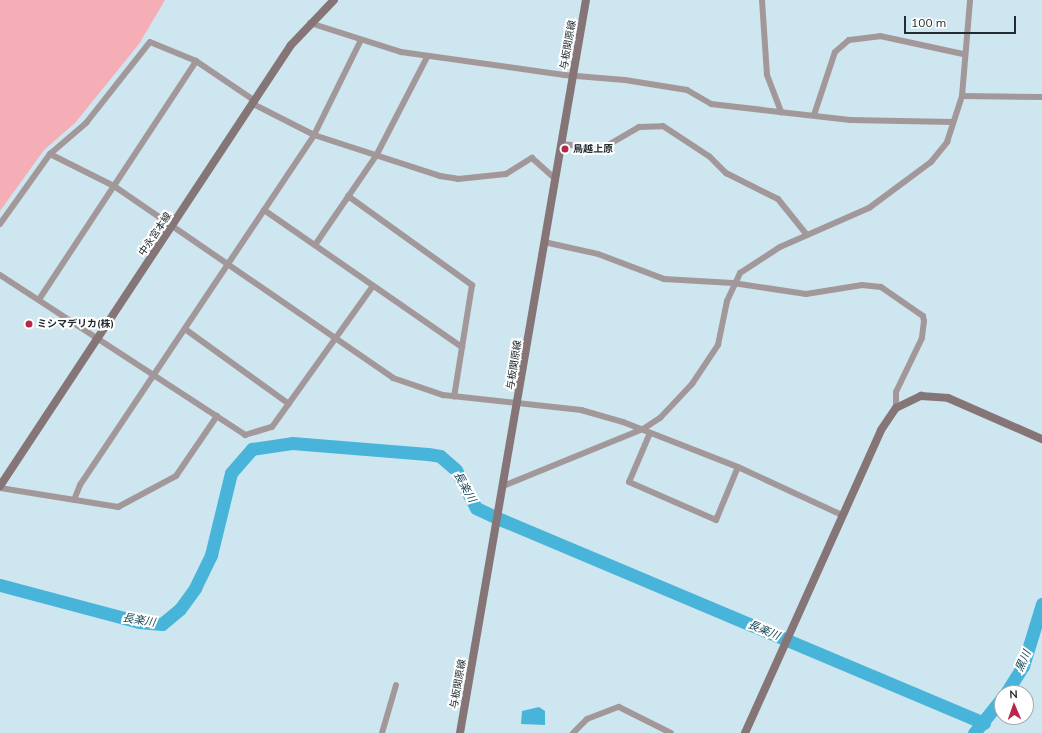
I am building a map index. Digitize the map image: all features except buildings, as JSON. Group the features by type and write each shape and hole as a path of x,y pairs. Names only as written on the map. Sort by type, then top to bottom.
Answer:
{"main road":[{"name":"中永宮本線","path":"0,487 254,102 310,23 334,0"},
{"name":"与板関原線","path":"460,733 518,403 554,178 586,0"},
{"path":"745,733 881,430 896,408 921,396 948,398 1042,439"}],"street":[{"path":"762,0 767,75 781,112"},
{"path":"503,486 643,429 660,418 692,384 718,345 733,283 753,263 807,235 869,208 931,162 947,142 962,96 963,54 970,0"},
{"path":"310,23 360,42 427,57 572,76 633,81 687,90 711,104 850,120 953,122"},
{"path":"814,115 835,52 849,40 880,36 963,54"},
{"path":"0,224 50,154 86,123 150,42 196,61 254,102 314,135 376,156 458,179 506,174 532,158 554,178"},
{"path":"74,500 75,491 314,135 360,42"},
{"path":"315,245 376,156 427,57"},
{"path":"40,298 196,61"},
{"path":"962,96 1042,97"},
{"path":"561,144 603,148 644,126 663,126 710,157 726,173 778,199 807,235"},
{"path":"50,154 114,186 173,225 334,340 393,378 454,397 581,410 643,429 738,467 842,515"},
{"path":"348,196 472,285 454,397"},
{"path":"264,210 462,347"},
{"path":"544,242 598,254 664,279 733,283 806,294 872,285 923,316 922,338 896,392 896,408"},
{"path":"0,275 40,298 245,435 272,427 373,286"},
{"path":"185,329 289,404"},
{"path":"0,487 118,507 160,486 182,470 216,416"},
{"path":"650,433 629,482 716,520 738,467"},
{"path":"382,733 396,685"},
{"path":"573,733 587,718 619,707 671,733"}],"shaded area":[{"path":"0,0 165,0 139,44 75,123 44,150 0,211"}],"water":[{"path":"539,707 545,711 545,725 521,724 522,711"}],"waterway":[{"name":"長楽川","path":"0,585 139,622 162,624 180,609 195,588 211,555 231,473 252,449 292,443 428,454 440,456 456,470 476,508 984,723"},
{"name":"黒川","path":"1011,685 1023,666 1042,604"},
{"name":"黒川","path":"974,733 994,708"}],"place":[{"name":"鳥越上原","path":"565,149"},
{"name":"ミシマデリカ(株)","path":"29,324"}]}
